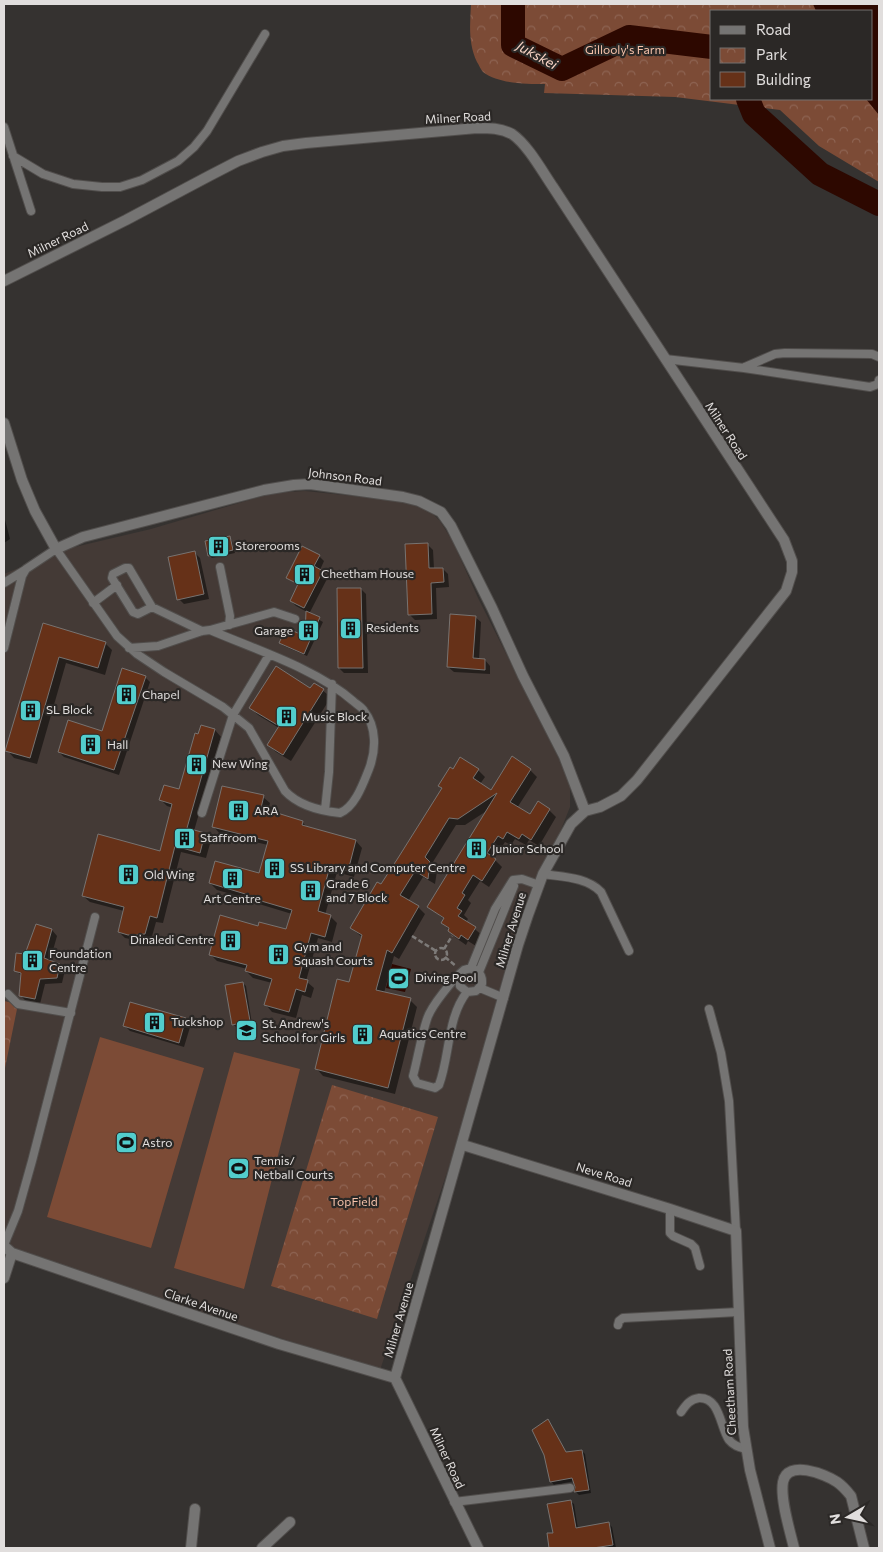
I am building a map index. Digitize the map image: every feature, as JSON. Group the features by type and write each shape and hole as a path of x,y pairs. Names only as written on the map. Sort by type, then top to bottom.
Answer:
{"street":[{"name":"Milner Road","path":"4,281 238,161 262,152 306,142 492,128 512,135 532,157 621,289 784,540 792,561 792,572"},
{"path":"4,423 35,511 56,549"},
{"name":"Johnson Road","path":"56,549 83,537 264,490 294,485 310,484 403,497 431,506 441,512 459,540 523,676 564,756 585,811"},
{"name":"Milner Avenue","path":"395,1378 525,923 539,885 564,833 577,816 585,811 610,803 621,796 637,780 786,591 792,572"},
{"name":"Neve Road","path":"463,1145 670,1209 736,1232"},
{"name":"Cheetham Road","path":"736,1232 743,1427 746,1449 770,1548"},
{"path":"4,1278 6,1248"},
{"name":"Clarke Avenue","path":"6,1248 198,1317 395,1378"},
{"name":"Milner Road","path":"395,1378 478,1548"},
{"path":"794,1548 783,1491 783,1480 788,1473 799,1470 818,1472 838,1482 846,1489 851,1496 864,1548"},
{"path":"191,1548 194,1509"},
{"path":"262,1548 290,1522"}],"lane":[{"path":"13,156 43,174 73,184 120,187 142,180 178,162 194,147 207,131 265,34"},
{"path":"4,127 31,211"},
{"path":"744,368 775,354 785,353 872,354 879,357"},
{"path":"665,359 744,368 870,387 878,384 879,380"},
{"path":"4,583 56,549 117,636 129,648 233,715 249,728 285,792 304,805 335,812 344,811 356,798 374,757 374,733 365,711 332,684 152,607 129,568 115,572 112,576 134,614 152,607"},
{"path":"220,567 230,616 229,625"},
{"path":"4,648 22,576 26,569"},
{"path":"93,603 117,586"},
{"path":"129,648 158,646 274,612 295,619"},
{"path":"202,813 233,715 269,656"},
{"path":"325,810 329,772 332,684"},
{"path":"544,874 588,882 595,886 601,892 629,951"},
{"path":"479,972 518,878"},
{"path":"471,968 495,909 513,880 518,878 539,885"},
{"path":"6,1248 51,1094 96,917"},
{"path":"480,988 482,979 479,972 471,968 464,970 452,981 427,1019 413,1076 417,1084 434,1088 439,1085 455,1018 463,997 467,992 480,988 504,998"},
{"path":"458,977 460,986 467,992"},
{"path":"8,994 18,1004 71,1013"},
{"path":"709,1009 721,1053 729,1101 736,1232"},
{"path":"670,1209 670,1233 695,1248 700,1266"},
{"path":"618,1325 619,1321 623,1318 738,1312"},
{"path":"681,1412 694,1399 702,1398 709,1400 715,1406 728,1438 737,1447 746,1449"},
{"path":"454,1502 570,1488"}],"path":[{"path":"412,936 436,951"},
{"path":"444,949 452,936"},
{"path":"436,951 438,948 444,949"},
{"path":"436,951 436,958 441,960 446,957 444,949"}],"shaded area":[{"path":"813,4 879,4 879,115 867,100 873,100 873,10 816,10"},
{"name":"St. Andrew's School for Girls","path":"305,491 403,501 428,509 440,521 453,542 478,598 560,761 570,785 570,807 558,837 522,909 454,1152 380,1370 4,1249 4,574 62,550 151,529 273,493"},
{"name":"Diving Pool","path":"392,964 411,969 405,992 386,988"}],"green space":[{"name":"Gillooly's Farm","path":"471,4 879,4 879,182 819,146 780,110 675,97 544,93 545,84 530,84 497,79 482,71 474,55 470,33"},
{"path":"4,1001 18,1004 4,1073"},
{"name":"Astro","path":"100,1037 204,1068 151,1248 47,1217"},
{"name":"Tennis/ Netball Courts","path":"234,1052 300,1069 244,1289 174,1268"},
{"name":"TopField","path":"332,1085 438,1117 377,1319 271,1286"}],"building":[{"name":"Storerooms","path":"230,536 233,550 208,556 205,541"},
{"name":"Residents","path":"428,543 429,568 443,568 444,582 431,583 432,614 408,615 405,544"},
{"name":"Cheetham House","path":"302,546 320,555 314,566 323,571 304,608 290,601 298,584 286,578"},
{"path":"195,551 204,594 177,600 168,557"},
{"name":"Residents","path":"337,588 361,588 363,668 338,668"},
{"name":"Garage","path":"306,611 320,617 304,654 279,643 286,628 305,636"},
{"name":"Residents","path":"450,614 476,616 473,658 485,659 485,670 447,667"},
{"name":"SL Block","path":"43,623 106,642 98,668 59,657 30,758 5,751"},
{"name":"Music Block","path":"276,666 310,688 314,683 324,689 283,755 267,745 279,726 249,708"},
{"path":"122,668 146,676 114,770 58,752 68,720 102,731"},
{"name":"Old Wing","path":"201,725 215,729 187,828 205,833 200,853 175,846 157,918 150,916 145,934 128,935 118,932 124,907 82,896 98,834 160,851 172,804 159,800 164,785 179,789 195,733 198,734"},
{"path":"512,756 531,769 510,802 530,814 538,801 550,809 531,840 522,834 519,839 507,832 503,839 498,836 487,853 496,859 482,881 473,875 462,893 465,895 457,908 462,911 458,916 476,927 468,940 461,935 459,939 448,931 449,928 441,923 444,918 427,907 497,793 458,819 449,818 425,857 430,862 428,879 415,871 400,895 419,906 392,953 387,950 376,990 411,998 388,1088 315,1069 337,979 349,982 362,935 350,928 377,882 381,884 442,788 438,786 450,767 453,769 460,757 479,769 473,778 491,790"},
{"path":"222,786 264,795 261,808 303,821 302,825 356,840 348,871 330,866 318,911 331,915 325,937 311,933 299,978 308,980 305,992 296,989 289,1012 264,1005 272,979 245,971 247,965 209,955 220,915 258,926 259,922 286,929 292,910 209,883 215,861 259,873 268,841 212,827"},
{"name":"Foundation Centre","path":"36,924 52,929 44,958 60,964 57,978 40,979 35,999 19,996 21,973 14,971 16,953 25,954"},
{"path":"243,982 250,1021 232,1025 225,985"},
{"name":"Tuckshop","path":"130,1002 186,1018 179,1043 123,1026"},
{"path":"548,1419 566,1452 582,1450 589,1490 574,1492 575,1487 572,1478 550,1482 544,1455 532,1430"},
{"path":"571,1500 576,1528 609,1522 613,1545 593,1548 549,1548 547,1533 553,1533 547,1504"}],"waterway":[{"name":"Jukskei","path":"513,4 513,45 562,69 629,37 710,47"},
{"name":"Jukskei","path":"748,100 754,114 820,174 879,204"}],"place":[{"name":"Storerooms","path":"219,546"},
{"name":"Cheetham House","path":"305,574"},
{"name":"Residents","path":"350,628"},
{"name":"Garage","path":"309,631"},
{"name":"Chapel","path":"126,695"},
{"name":"SL Block","path":"30,710"},
{"name":"Music Block","path":"286,717"},
{"name":"Hall","path":"91,745"},
{"name":"New Wing","path":"196,764"},
{"name":"ARA","path":"238,811"},
{"name":"Staffroom","path":"184,838"},
{"name":"Junior School","path":"476,849"},
{"name":"SS Library and Computer Centre","path":"274,868"},
{"name":"Old Wing","path":"128,875"},
{"name":"Art Centre","path":"232,878"},
{"name":"Grade 6 and 7 Block","path":"310,891"},
{"name":"Dinaledi Centre","path":"230,940"},
{"name":"Gym and Squash Courts","path":"278,954"},
{"name":"Foundation Centre","path":"33,961"},
{"name":"Diving Pool","path":"399,978"},
{"name":"Tuckshop","path":"155,1022"},
{"name":"St. Andrew's School for Girls","path":"246,1031"},
{"name":"Aquatics Centre","path":"363,1034"},
{"name":"Astro","path":"126,1143"},
{"name":"Tennis/ Netball Courts","path":"238,1168"}]}
